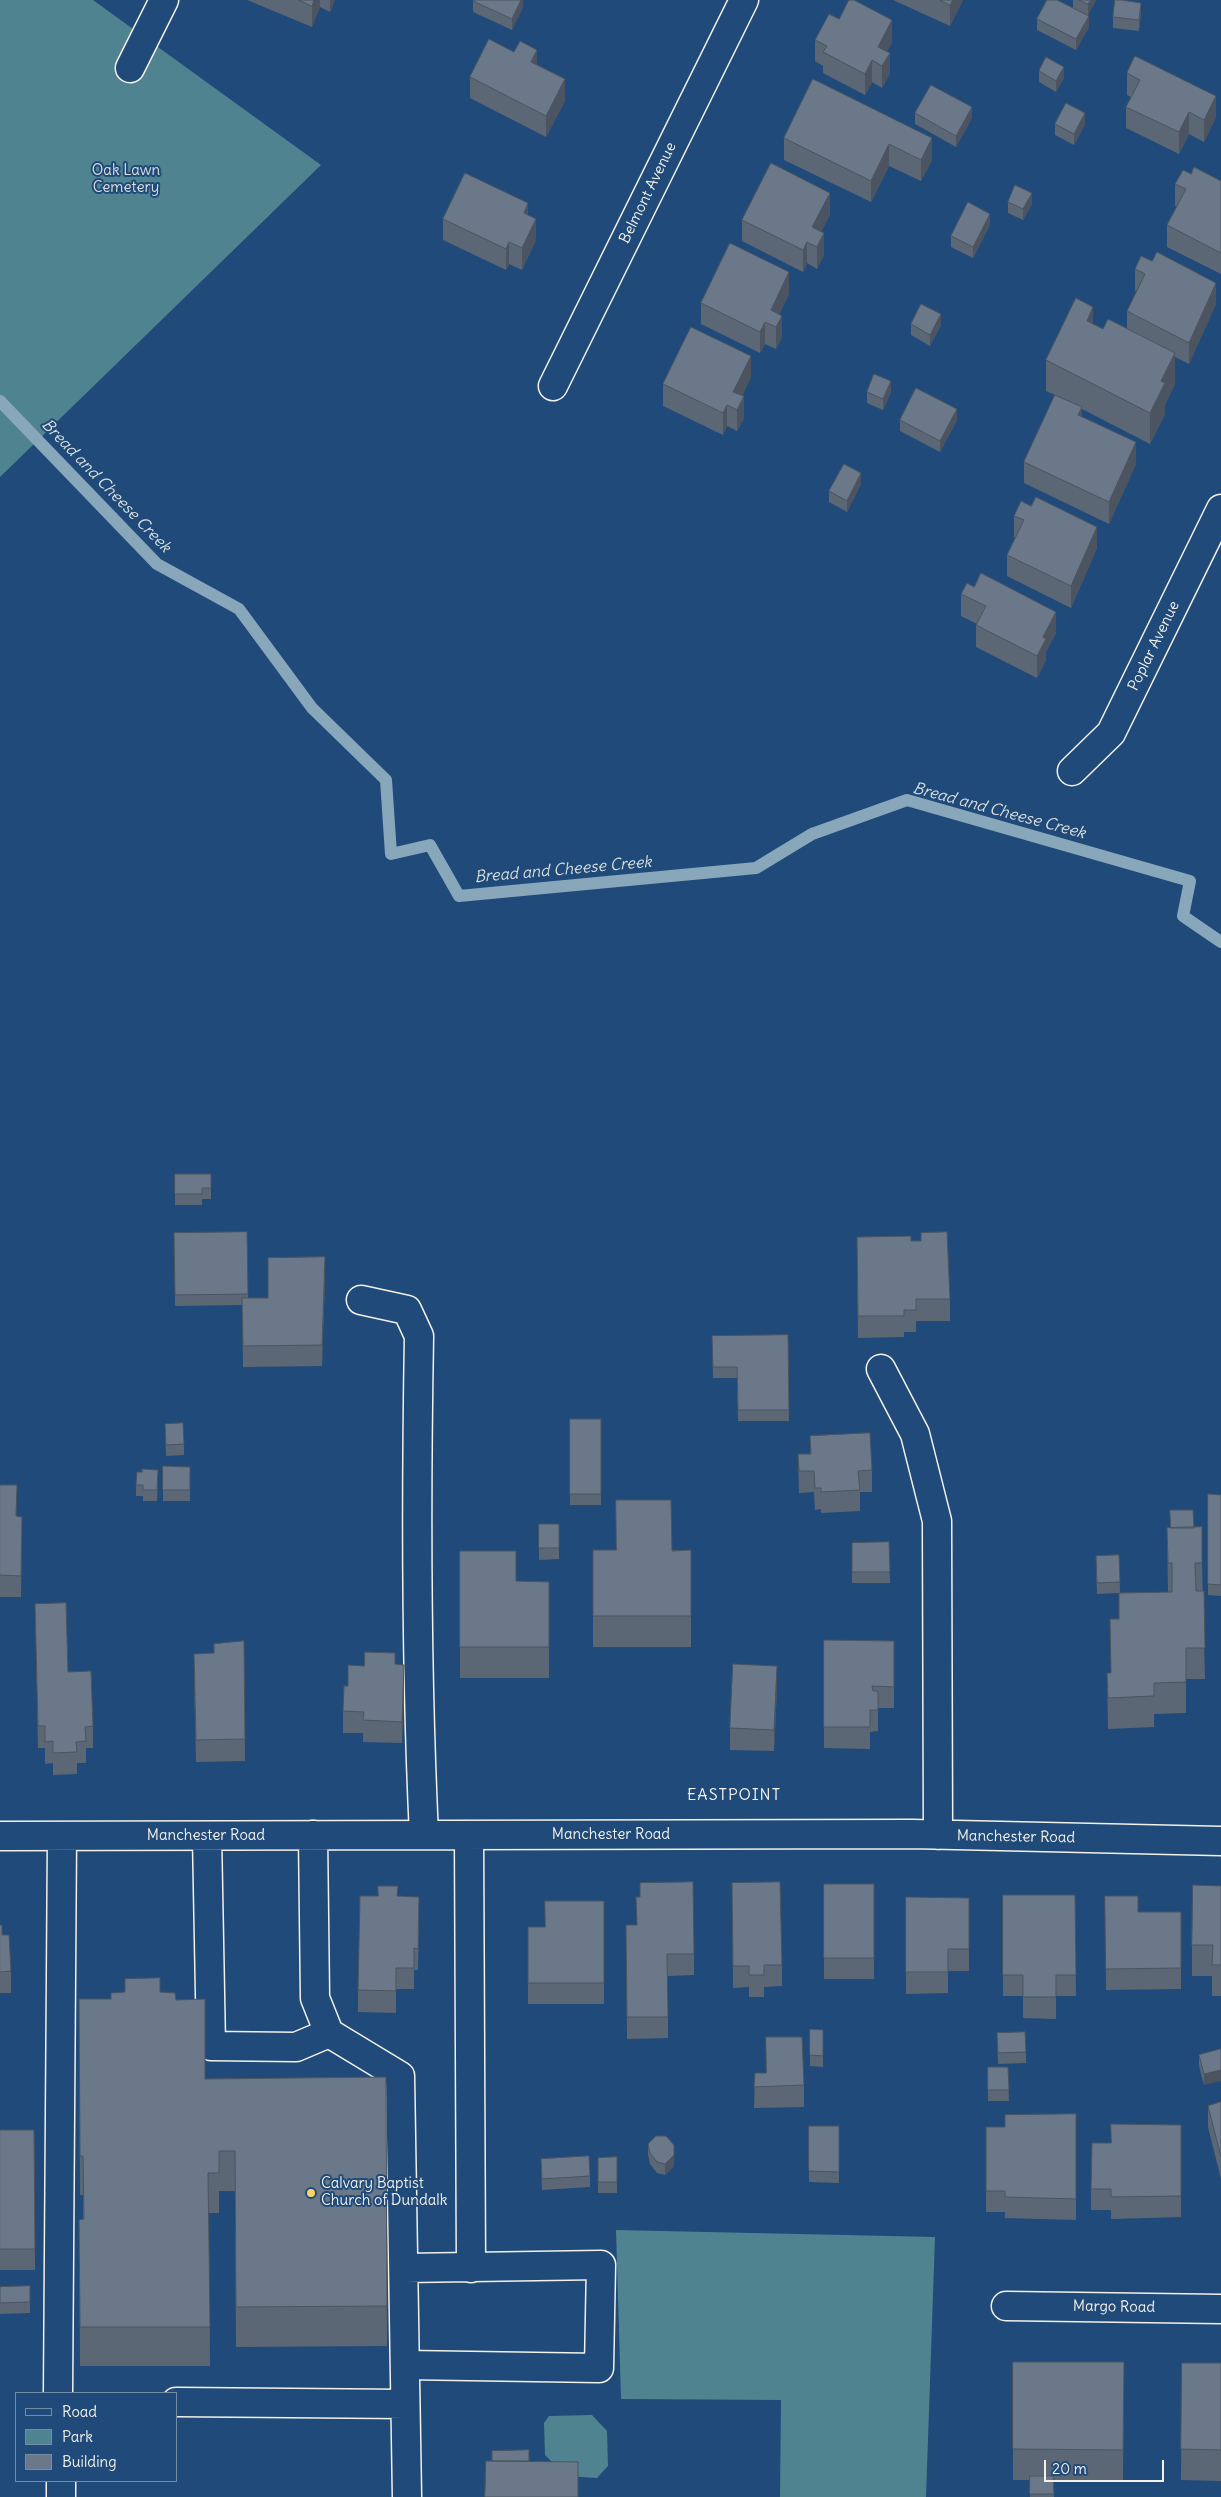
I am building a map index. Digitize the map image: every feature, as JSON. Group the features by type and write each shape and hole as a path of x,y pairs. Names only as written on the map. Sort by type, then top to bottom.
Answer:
{"street":[{"path":"130,68 164,0"},
{"name":"Belmont Avenue","path":"553,386 744,0"},
{"name":"Poplar Avenue","path":"1072,771 1111,733 1221,509"},
{"path":"361,1300 407,1310 419,1336 418,1563 420,1751 424,1834"},
{"path":"881,1369 915,1434 937,1521 938,1835"},
{"name":"Manchester Road","path":"0,1836 424,1834 938,1835 1221,1841"},
{"path":"313,1835 315,1998 329,2033 400,2076 405,2268 407,2497"},
{"path":"469,1835 470,2268"},
{"path":"58,2392 62,1836"},
{"path":"208,1836 211,2046 296,2047 329,2033"},
{"path":"405,2268 601,2265 600,2368 406,2365"},
{"name":"Margo Road","path":"1006,2306 1221,2309"},
{"path":"178,2402 405,2404"},
{"path":"61,2482 61,2497"}],"green space":[{"name":"Oak Lawn Cemetery","path":"0,0 93,0 321,165 0,477"},
{"path":"616,2230 935,2237 926,2497 780,2497 781,2400 621,2399"},
{"path":"592,2415 607,2431 608,2466 597,2478 566,2476 545,2455 544,2423 549,2416"}],"building":[{"path":"299,0 314,0 312,6"},
{"path":"474,0 521,0 512,19"},
{"path":"849,0 854,0 892,20 878,47 890,53 882,66 872,60 865,74 823,52 827,46 815,40 829,14 839,19"},
{"path":"940,0 953,0 950,5"},
{"path":"1047,0 1057,0 1089,16 1076,39 1037,19"},
{"path":"1079,0 1091,0 1088,4"},
{"path":"1115,0 1141,3 1139,20 1113,17"},
{"path":"489,39 514,52 520,41 537,50 531,62 565,79 546,116 470,77"},
{"path":"1135,56 1216,96 1204,120 1189,112 1179,132 1126,107 1140,80 1127,73"},
{"path":"1046,57 1064,67 1056,81 1039,71"},
{"path":"813,79 932,138 921,160 889,144 871,181 784,138"},
{"path":"931,85 972,107 956,136 915,113"},
{"path":"1066,103 1085,113 1074,134 1055,124"},
{"path":"771,163 830,193 812,227 824,233 817,247 807,242 803,250 742,220"},
{"path":"1194,167 1221,181 1221,253 1167,225 1186,189 1175,184 1183,170 1191,174"},
{"path":"465,173 528,203 524,213 536,219 522,248 509,242 506,249 443,219"},
{"path":"1015,185 1032,193 1023,209 1008,202"},
{"path":"968,202 990,214 973,247 951,236"},
{"path":"730,243 789,272 771,310 782,316 776,327 765,322 760,332 701,303"},
{"path":"1157,252 1216,283 1189,343 1127,311 1145,274 1135,269 1141,256 1152,261"},
{"path":"1076,298 1093,307 1087,321 1103,329 1108,319 1175,353 1161,381 1165,383 1150,413 1046,360"},
{"path":"921,304 941,314 930,335 911,324"},
{"path":"691,327 751,356 733,392 744,396 737,410 727,405 723,413 663,384"},
{"path":"874,374 891,381 883,399 867,392"},
{"path":"916,388 957,409 940,441 900,420"},
{"path":"1055,395 1082,407 1078,415 1136,442 1109,502 1024,462"},
{"path":"844,464 861,473 847,501 829,491"},
{"path":"1036,497 1097,527 1071,586 1007,555 1024,520 1014,516 1021,501 1031,506"},
{"path":"981,573 1056,612 1043,637 1046,639 1037,656 976,625 986,606 961,594 967,583 974,587"},
{"path":"175,1174 211,1174 211,1188 202,1188 202,1194 175,1194"},
{"path":"247,1232 248,1294 175,1295 174,1233"},
{"path":"947,1232 950,1299 916,1299 916,1310 904,1310 904,1316 858,1316 857,1237 911,1236 911,1241 921,1241 921,1233"},
{"path":"325,1257 322,1345 243,1346 242,1298 268,1298 268,1258"},
{"path":"788,1335 789,1410 738,1410 737,1367 713,1367 712,1336"},
{"path":"570,1419 601,1419 601,1494 570,1494"},
{"path":"183,1423 184,1444 166,1445 165,1424"},
{"path":"870,1433 872,1470 858,1471 860,1490 821,1492 821,1488 815,1488 814,1471 799,1471 798,1454 811,1454 810,1436"},
{"path":"163,1466 190,1467 190,1490 163,1490"},
{"path":"142,1469 158,1470 157,1490 143,1490 143,1485 136,1485 137,1472 142,1472"},
{"path":"0,1485 17,1485 16,1516 22,1517 21,1576 0,1575"},
{"path":"1208,1494 1221,1495 1221,1585 1208,1584"},
{"path":"616,1500 671,1500 672,1551 691,1550 691,1616 593,1616 593,1550 616,1550"},
{"path":"1170,1510 1193,1510 1194,1528 1171,1528"},
{"path":"539,1524 559,1524 559,1548 539,1548"},
{"path":"1202,1527 1202,1563 1195,1563 1196,1591 1204,1591 1205,1648 1186,1648 1186,1682 1154,1683 1154,1696 1108,1698 1107,1673 1111,1673 1110,1619 1119,1619 1119,1593 1172,1592 1172,1563 1168,1563 1167,1528"},
{"path":"889,1542 890,1572 852,1572 852,1543"},
{"path":"460,1551 516,1551 516,1581 549,1582 549,1647 460,1647"},
{"path":"1119,1555 1120,1582 1097,1583 1096,1556"},
{"path":"66,1603 68,1672 91,1671 93,1726 85,1727 86,1741 76,1742 77,1752 53,1753 53,1741 45,1742 45,1726 38,1726 35,1604"},
{"path":"824,1640 894,1641 894,1687 872,1686 873,1691 878,1691 878,1710 870,1710 870,1727 824,1727"},
{"path":"244,1641 245,1739 196,1740 194,1654 214,1653 214,1644"},
{"path":"365,1652 395,1653 395,1664 404,1665 402,1722 363,1720 364,1712 343,1711 344,1686 348,1686 348,1665 364,1666"},
{"path":"733,1664 777,1666 774,1730 730,1728"},
{"path":"693,1882 694,1954 667,1954 668,2017 627,2017 626,1925 637,1925 636,1897 640,1897 640,1883"},
{"path":"780,1882 782,1965 764,1965 764,1975 749,1975 749,1966 733,1966 732,1883"},
{"path":"824,1884 874,1884 874,1958 824,1958"},
{"path":"1193,1885 1221,1886 1221,1965 1212,1965 1213,1945 1192,1945"},
{"path":"378,1886 398,1886 397,1896 419,1897 418,1949 414,1948 414,1968 396,1968 396,1991 358,1990 360,1896 378,1896"},
{"path":"1003,1895 1075,1895 1076,1975 1056,1975 1056,1997 1023,1997 1023,1975 1003,1975"},
{"path":"1105,1896 1138,1896 1138,1912 1181,1912 1181,1968 1106,1969"},
{"path":"906,1897 969,1898 969,1949 948,1949 948,1972 906,1972"},
{"path":"545,1901 604,1901 604,1983 528,1983 528,1927 545,1927"},
{"path":"0,1925 2,1925 2,1935 9,1935 11,1971 0,1972"},
{"name":"Calvary Baptist Church of Dundalk","path":"160,1978 160,1992 175,1993 176,2000 205,1999 205,2079 386,2077 387,2306 236,2307 235,2151 219,2151 219,2173 208,2173 210,2327 80,2327 79,2220 84,2219 83,2156 80,2156 79,1999 111,1999 111,1993 125,1992 125,1979"},
{"path":"810,2029 823,2030 823,2056 810,2055"},
{"path":"1025,2032 1026,2052 998,2053 997,2033"},
{"path":"766,2037 802,2037 804,2085 754,2087 755,2073 766,2073"},
{"path":"1221,2049 1221,2070 1204,2074 1199,2055"},
{"path":"988,2067 1008,2067 1009,2090 988,2090"},
{"path":"1221,2102 1221,2157 1208,2106"},
{"path":"1076,2114 1076,2199 1005,2197 1005,2191 986,2191 986,2127 1005,2127 1005,2115"},
{"path":"1111,2124 1181,2125 1181,2196 1111,2197 1111,2189 1091,2189 1092,2143 1111,2143"},
{"path":"809,2126 839,2126 839,2172 809,2171"},
{"path":"0,2130 34,2130 35,2249 0,2249"},
{"path":"656,2136 666,2136 674,2145 674,2155 665,2164 657,2162 650,2153 648,2144"},
{"path":"589,2156 590,2176 542,2179 541,2159"},
{"path":"617,2157 617,2182 598,2182 598,2158"},
{"path":"30,2286 30,2302 0,2303 0,2287"},
{"path":"1013,2362 1124,2362 1123,2450 1013,2449"},
{"path":"1182,2363 1221,2363 1221,2450 1181,2449"},
{"path":"529,2450 529,2461 492,2461 492,2451"},
{"path":"486,2461 578,2462 578,2497 485,2497"},
{"path":"1030,2476 1053,2476 1054,2494 1030,2494"}],"waterway":[{"name":"Bread and Cheese Creek","path":"0,401 157,564 239,609 312,708 386,780 391,854 430,845 459,896 756,868 812,834 907,800 1190,881 1183,916 1221,942"}],"place":[{"name":"Calvary Baptist Church of Dundalk","path":"311,2193"}],"district":[{"name":"EASTPOINT","path":"734,1795"}]}
